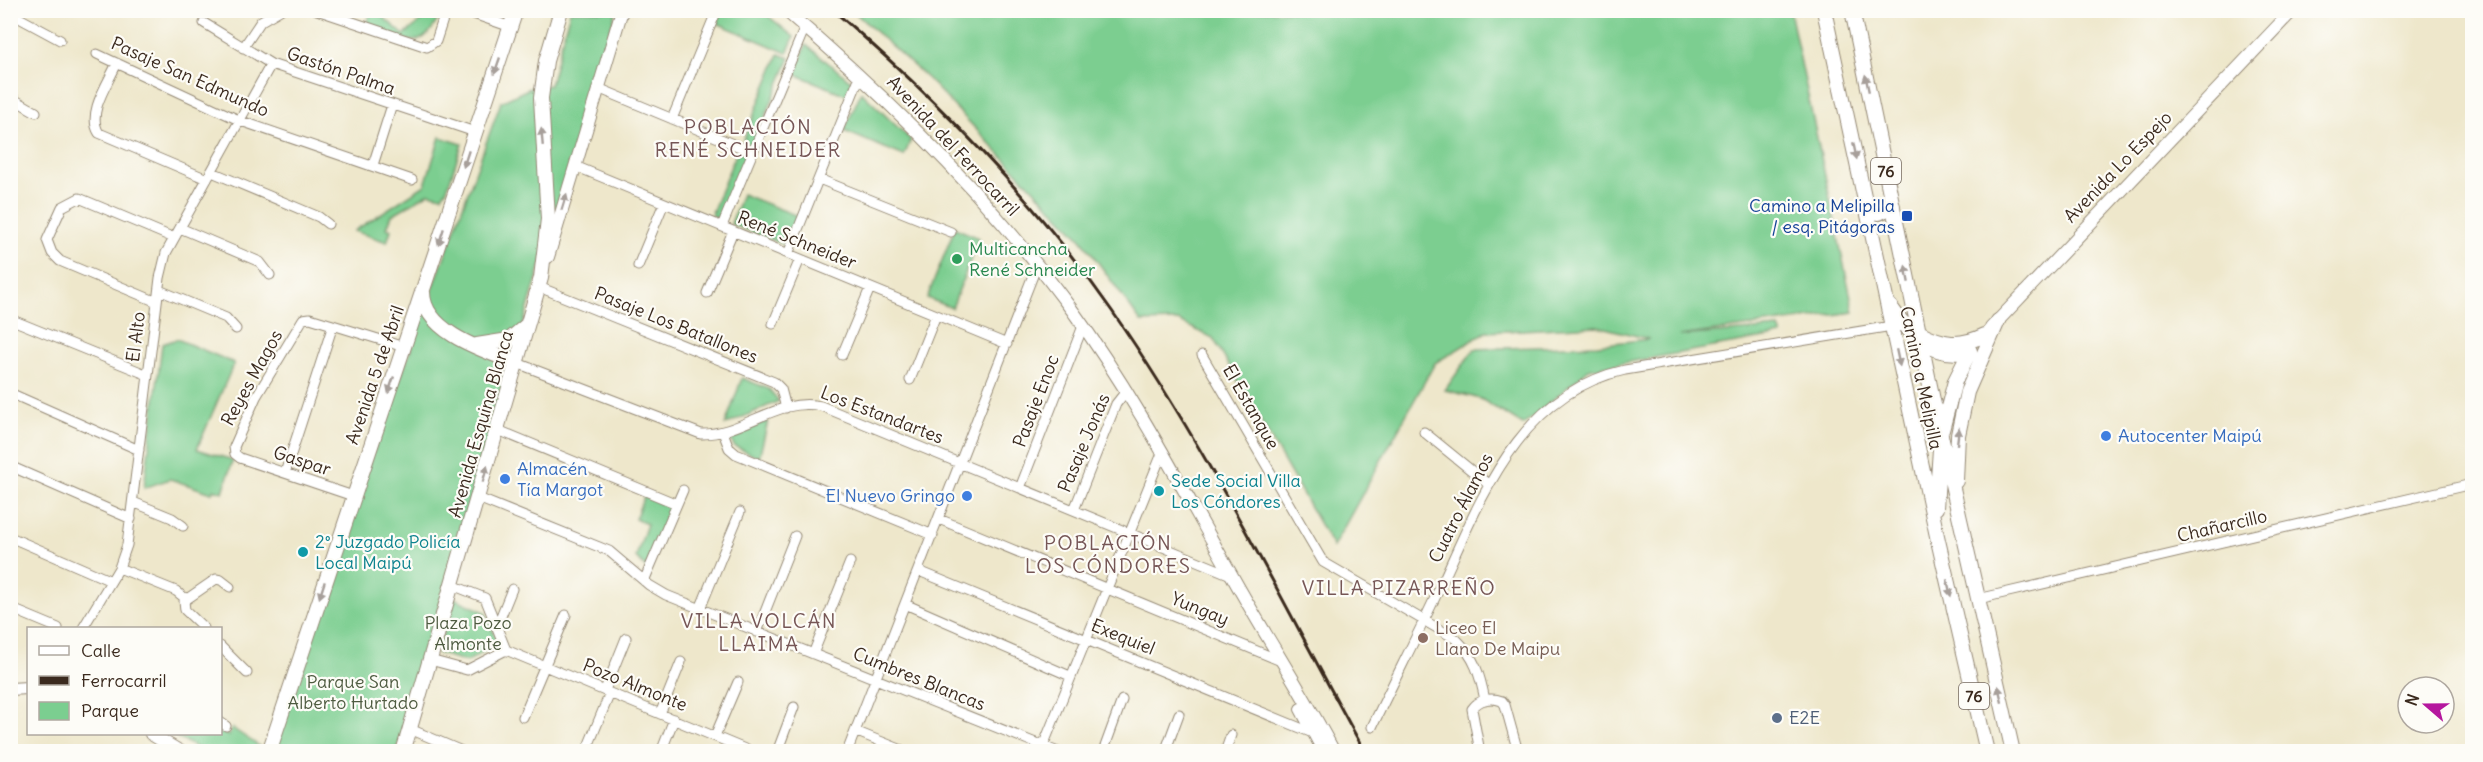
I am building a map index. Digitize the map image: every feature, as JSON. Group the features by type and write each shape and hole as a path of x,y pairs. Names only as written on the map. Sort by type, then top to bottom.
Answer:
{"main road":[{"name":"Avenida 5 de Abril","path":"269,752 516,10"},
{"name":"Avenida Esquina Blanca","path":"403,752 540,283 548,219 541,98 546,61 561,10"},
{"name":"Camino a Melipilla","path":"1824,10 1936,536 1987,752"},
{"name":"Camino a Melipilla","path":"1852,10 1919,337 2013,752"},
{"path":"1867,210 1879,213 1893,206"},
{"path":"423,290 426,309 437,324 475,345 517,363"},
{"path":"1886,301 1919,337 1947,353 1970,351 1949,400 1941,438 1936,536"},
{"path":"1954,495 1958,435 1966,392 1998,321"},
{"path":"475,345 509,340 529,323"},
{"path":"1919,337 1949,344 1967,342 1984,335"}],"street":[{"path":"243,48 261,21 280,10"},
{"path":"317,10 427,47 436,41 446,10"},
{"path":"462,10 511,27"},
{"name":"Avenida Esquina Blanca","path":"540,283 622,10"},
{"path":"672,119 717,10"},
{"name":"Avenida del Ferrocarril","path":"785,10 860,76 945,159 1037,265 1083,326 1127,390 1163,451 1231,575 1334,752"},
{"name":"Avenida Lo Espejo","path":"1970,351 2293,10"},
{"path":"10,13 60,40"},
{"name":"Gastón Palma","path":"204,23 271,64 475,132"},
{"path":"722,226 805,27"},
{"name":"Pasaje San Edmundo","path":"97,54 241,121 412,180"},
{"path":"117,63 95,114 94,124 99,133 319,217 328,224"},
{"name":"El Alto","path":"85,626 119,568 125,553 164,260 271,64"},
{"path":"788,254 860,76"},
{"path":"598,88 753,152"},
{"path":"10,97 36,112"},
{"path":"373,165 392,105"},
{"name":"René Schneider","path":"575,166 1007,344"},
{"path":"819,179 951,232"},
{"path":"157,302 60,261 52,253 47,240 60,210 79,198 174,238"},
{"path":"638,266 664,203"},
{"path":"180,228 260,262 270,275"},
{"path":"707,293 733,231"},
{"path":"773,324 800,259"},
{"path":"847,752 962,463 1037,265"},
{"name":"Pasaje Los Batallones","path":"540,283 774,382 779,387 786,408"},
{"path":"842,355 870,288"},
{"path":"159,290 226,318 236,329"},
{"path":"910,380 936,315"},
{"name":"Reyes Magos","path":"240,458 234,454 234,447 253,404 302,321 310,318 333,325"},
{"path":"10,319 148,375"},
{"path":"285,473 333,325 404,347"},
{"name":"Pasaje Enoc","path":"1020,488 1083,326"},
{"name":"Cuatro Álamos","path":"1372,728 1488,484 1517,441 1541,415 1569,392 1596,378 1643,366 1892,326"},
{"name":"El Estanque","path":"1202,355 1323,562 1456,639 1467,650 1479,670 1485,700"},
{"name":"Los Estandartes","path":"517,363 682,429 701,434 723,432 801,404 821,406 1231,575"},
{"name":"Pasaje Jonás","path":"1074,510 1116,404 1127,390"},
{"path":"11,397 139,450"},
{"path":"498,430 676,504"},
{"path":"723,432 729,448 736,454 933,534"},
{"path":"1424,432 1488,484"},
{"path":"1042,749 1084,639 1163,451"},
{"name":"Gaspar","path":"240,458 353,496"},
{"path":"10,466 131,519"},
{"name":"Chañarcillo","path":"1978,599 2472,484"},
{"path":"644,581 682,490"},
{"name":"Cumbres Blancas","path":"477,498 609,551 660,592 1042,749 1058,752"},
{"path":"133,502 172,518 183,526"},
{"path":"700,609 740,512"},
{"name":"Yungay","path":"939,519 1281,661"},
{"path":"757,632 795,536"},
{"path":"10,537 111,581"},
{"path":"813,654 850,562"},
{"path":"119,568 177,591 186,599"},
{"name":"Exequiel","path":"919,571 1315,734"},
{"path":"203,627 185,610 183,604 186,599 216,579 221,579 230,587"},
{"path":"430,660 467,670 506,650 484,596 452,585"},
{"path":"496,626 512,589"},
{"path":"906,604 1070,676"},
{"path":"10,608 56,627"},
{"path":"524,717 566,615"},
{"path":"589,744 626,638"},
{"path":"222,648 247,673"},
{"name":"Pozo Almonte","path":"506,650 715,736 735,748 752,752"},
{"name":"Avenida del Ferrocarril","path":"1281,661 1289,684 1324,752"},
{"path":"660,714 681,662"},
{"path":"715,736 738,682"},
{"path":"10,689 27,687"},
{"path":"1480,752 1471,714 1474,705 1485,700 1498,699 1505,705 1518,752"},
{"path":"1103,752 1122,700"},
{"path":"777,752 794,707"},
{"path":"1165,752 1179,714"},
{"path":"661,752 674,719"},
{"path":"410,729 464,752"},
{"path":"855,731 908,752"},
{"path":"154,735 181,752"},
{"path":"1225,752 1231,735"}],"green space":[{"path":"372,11 376,11 404,35 433,11 442,11 427,35 420,40 412,41 366,24"},
{"name":"Parque San Alberto Hurtado","path":"570,11 616,11 397,751 273,752 358,494 501,102 530,88 550,85"},
{"path":"722,11 762,11 794,37 787,53 717,23"},
{"path":"853,11 1790,11 1854,312 1679,336 1779,328 1782,335 1589,369 1523,425 1481,399 1445,390 1474,349 1597,345 1649,339 1597,326 1486,332 1435,363 1333,547 1213,338 1178,321 1141,322 1082,240 929,80"},
{"path":"806,45 852,82 846,95 795,74"},
{"path":"779,54 790,58 753,146 743,141"},
{"path":"861,92 911,140 904,156 844,131"},
{"path":"440,137 462,144 447,189 442,196 429,193 392,215 387,228 391,230 387,242 354,231 425,185"},
{"path":"737,151 747,155 720,219 711,215"},
{"path":"742,194 800,217 788,246 731,224"},
{"name":"Multicancha René Schneider","path":"955,228 979,238 952,308 927,298"},
{"path":"177,339 234,363 197,449 233,460 223,492 213,489 212,493 170,479 144,488 162,344"},
{"path":"742,378 769,389 779,401 725,425"},
{"path":"768,421 759,458 734,446 728,435"},
{"path":"644,496 671,506 647,569 636,557 647,524 635,519"},
{"name":"Plaza Pozo Almonte","path":"454,598 485,612 498,643 467,662 437,653"},
{"path":"232,728 259,746 257,751 203,751 173,735 222,735 222,731 229,736"}],"railway":[{"path":"833,10 910,79 982,152 1050,229 1112,311 1181,418 1213,473 1365,752"}],"place":[{"name":"Camino a Melipilla / esq. Pitágoras","path":"1907,216"},
{"name":"Multicancha René Schneider","path":"957,259"},
{"name":"Autocenter Maipú","path":"2106,436"},
{"name":"Almacén Tía Margot","path":"505,479"},
{"name":"Sede Social Villa Los Cóndores","path":"1159,491"},
{"name":"El Nuevo Gringo","path":"967,496"},
{"name":"2° Juzgado Policía Local Maipú","path":"303,552"},
{"name":"Liceo El Llano De Maipu","path":"1423,638"},
{"name":"E2E","path":"1777,718"}],"district":[{"name":"POBLACIÓN RENÉ SCHNEIDER","path":"748,138"},
{"name":"POBLACIÓN LOS CÓNDORES","path":"1108,554"},
{"name":"VILLA PIZARREÑO","path":"1399,588"},
{"name":"VILLA VOLCÁN LLAIMA","path":"759,632"}]}
